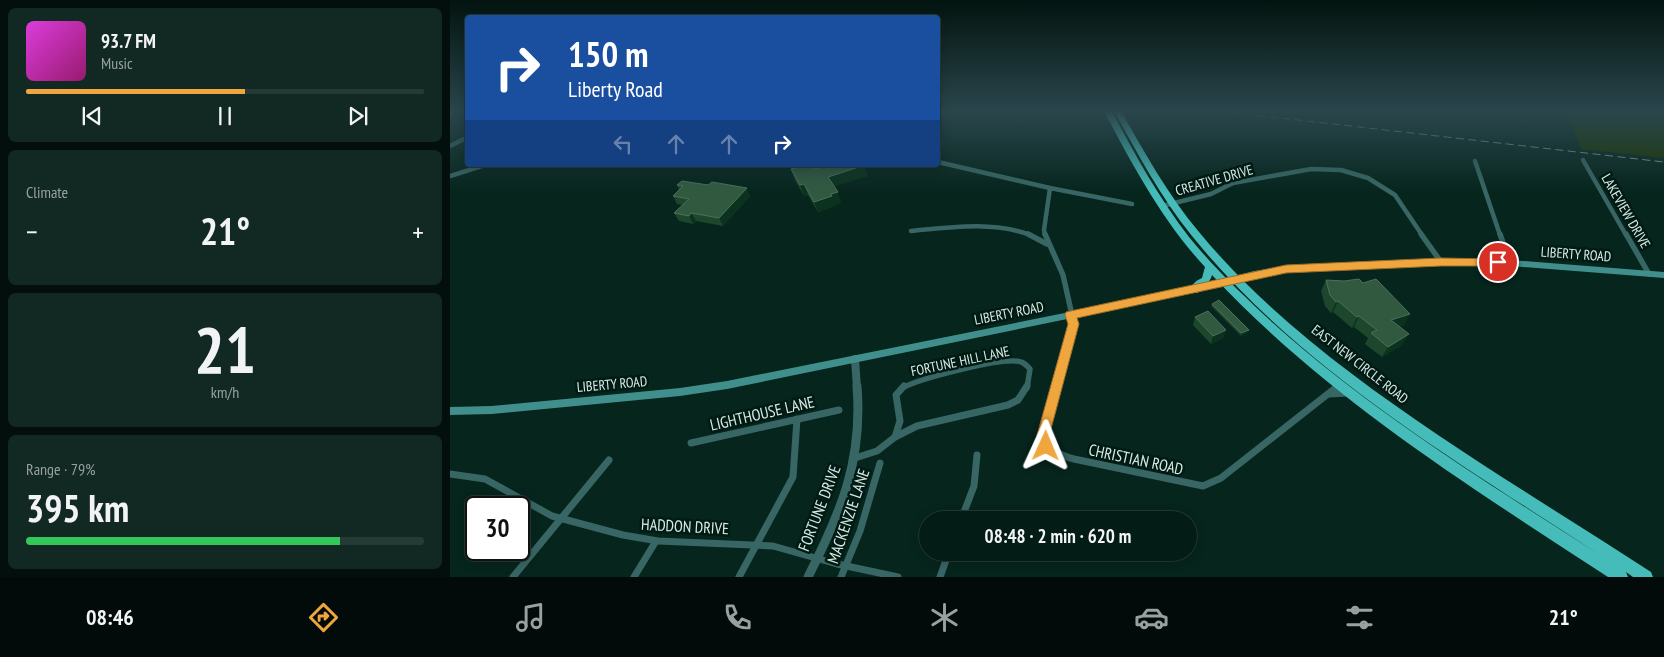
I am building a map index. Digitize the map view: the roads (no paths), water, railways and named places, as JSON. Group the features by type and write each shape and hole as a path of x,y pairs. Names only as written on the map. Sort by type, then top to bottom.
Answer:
{"highway":[{"name":"EAST NEW CIRCLE ROAD","path":"1123,138 1162,206 1185,237 1225,283 1282,337 1416,441 1621,577"},
{"name":"EAST NEW CIRCLE ROAD","path":"1133,138 1173,203 1198,237 1237,279 1347,386 1432,438 1646,577"},
{"path":"1194,290 1197,285 1206,280 1210,267"},
{"path":"1504,500 1511,498 1522,500 1524,498"},
{"path":"1572,545 1568,540 1570,537 1604,550"}],"main road":[{"name":"LIBERTY ROAD","path":"450,411 492,410 695,390 1302,267 1441,262 1510,263 1664,275"}],"street":[{"path":"450,146 465,138"},
{"name":"LAKEVIEW DRIVE","path":"1583,160 1649,274"},
{"path":"1475,161 1510,263"},
{"path":"940,162 1050,188 1132,204"},
{"path":"450,176 479,167"},
{"name":"CREATIVE DRIVE","path":"1162,206 1211,194 1233,183 1304,170 1326,169 1351,172 1376,182 1395,195 1441,262"},
{"name":"CHRISTIAN ROAD","path":"1050,188 1044,230 1049,246 1063,275 1070,315 1074,324 1044,435 1045,443 1049,449 1065,458 1196,485 1211,484 1329,394 1347,386"},
{"path":"911,231 990,226 1023,232 1049,246"},
{"name":"FORTUNE DRIVE","path":"808,577 845,494 855,458 859,416 854,359"},
{"name":"FORTUNE HILL LANE","path":"855,458 876,453 884,448 894,437 900,421 896,395 902,387 909,383 1005,362 1023,362 1030,369 1022,397 1014,404 917,426 894,437"},
{"path":"1329,394 1347,386"},
{"name":"LIGHTHOUSE LANE","path":"691,443 839,410"},
{"path":"739,577 793,477 797,419"},
{"path":"964,511 974,486 977,455"},
{"path":"513,577 610,460"},
{"name":"MACKENZIE LANE","path":"841,577 860,531 880,463"},
{"name":"HADDON DRIVE","path":"450,474 478,477 493,482 541,511 624,535 656,541 756,544 786,549 817,559 898,577"},
{"path":"634,577 656,541"},
{"path":"940,577 946,561"}],"railway":[{"path":"1454,138 1664,162"}]}
